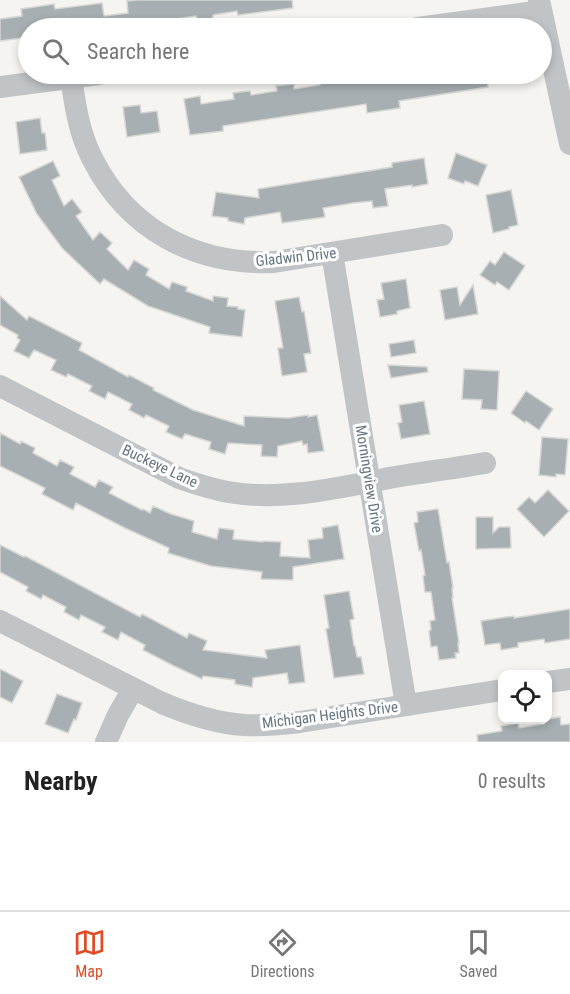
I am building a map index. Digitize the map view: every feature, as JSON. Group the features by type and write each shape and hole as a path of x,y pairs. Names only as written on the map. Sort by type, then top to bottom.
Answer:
{"street":[{"path":"473,18 540,6"},
{"path":"552,61 570,144"},
{"path":"0,87 24,84"},
{"name":"Gladwin Drive","path":"72,84 85,140 106,182 140,220 159,234 184,247 225,260 274,262 442,235"},
{"name":"Morningview Drive","path":"333,253 406,705"},
{"name":"Buckeye Lane","path":"0,386 179,478 209,488 239,493 280,495 327,490 484,463"},
{"name":"Michigan Heights Drive","path":"0,621 162,704 220,722 267,725 302,732 406,705 498,691"},
{"path":"552,681 570,678"},
{"path":"106,742 133,689"}],"building":[{"path":"292,0 293,8 238,15 237,11 213,15 213,18 196,18 196,16 183,18 18,18 18,38 0,41 0,19 22,16 21,9 54,4 55,9 102,3 104,16 128,13 127,1"},
{"path":"294,84 294,89 320,85 488,84 488,87 399,101 400,108 367,113 366,104 223,126 223,131 190,135 184,99 200,96 201,104 234,99 233,93 250,91 251,95 277,91 276,86"},
{"path":"140,105 141,113 157,111 160,132 127,137 123,107"},
{"path":"40,118 47,150 20,154 16,122"},
{"path":"456,153 487,165 478,186 448,178"},
{"path":"424,158 428,184 385,189 388,206 373,208 372,201 353,203 323,208 325,217 282,223 280,212 245,218 244,224 228,221 228,218 212,216 216,192 259,198 258,189 392,167 392,163"},
{"path":"53,161 60,176 52,180 64,206 72,199 82,212 76,216 93,240 100,232 112,243 107,249 128,270 134,260 149,269 146,275 169,289 172,282 187,287 186,291 213,301 213,296 228,298 227,306 245,310 242,337 209,333 210,327 148,306 104,279 100,284 62,248 37,214 19,177"},
{"path":"511,190 518,225 493,233 486,195"},
{"path":"504,252 525,266 509,290 497,282 495,285 480,275 490,261 495,265"},
{"path":"406,279 410,308 397,311 397,314 380,317 377,300 384,299 381,283"},
{"path":"473,285 478,314 445,320 440,290 457,287 460,305"},
{"path":"0,296 27,320 29,316 82,343 79,350 193,410 244,426 244,416 288,418 317,415 324,451 308,453 307,444 303,445 302,441 278,446 277,457 261,456 262,445 228,443 225,454 209,449 211,442 185,434 182,439 166,432 169,426 146,415 144,418 129,410 132,404 108,392 105,399 89,391 92,386 68,374 66,377 51,370 56,360 34,350 29,358 14,351 20,340 17,338 18,335 0,325"},
{"path":"299,297 302,312 304,311 311,353 304,354 307,372 282,376 278,348 283,348 275,301"},
{"path":"414,340 416,353 391,357 389,344"},
{"path":"388,365 427,367 428,372 391,378"},
{"path":"464,369 499,371 497,410 481,409 482,400 462,399"},
{"path":"526,391 553,409 539,430 511,413"},
{"path":"424,401 430,434 401,439 398,423 402,422 399,405"},
{"path":"0,433 20,444 21,441 35,448 33,453 57,466 60,460 74,467 70,474 95,487 99,480 113,487 109,493 142,510 150,513 153,506 194,521 192,532 217,539 219,528 234,530 233,539 281,542 280,556 310,558 308,540 323,538 322,528 338,525 344,559 293,567 293,580 261,579 262,572 211,566 168,553 169,548 76,503 73,510 42,494 45,488 0,466"},
{"path":"542,437 568,439 565,475 556,474 556,477 539,475"},
{"path":"548,490 569,511 544,537 517,509 529,497 535,503"},
{"path":"438,509 447,563 449,562 459,643 459,653 455,653 456,658 439,660 437,646 431,647 430,621 435,620 431,592 425,592 423,576 425,575 414,523 418,522 417,512"},
{"path":"476,517 493,517 493,533 499,527 510,527 511,548 476,549"},
{"path":"0,545 140,617 142,614 187,638 189,633 207,641 203,650 267,658 265,650 300,645 305,682 289,684 287,673 253,678 252,687 235,684 235,680 203,676 202,679 143,650 145,645 121,632 118,640 102,632 105,627 81,615 79,620 64,612 66,607 43,595 41,599 26,591 28,587 0,572"},
{"path":"349,591 354,619 350,620 354,646 357,657 361,657 364,674 334,678 326,629 329,628 324,595"},
{"path":"570,609 570,639 545,643 544,639 518,643 518,647 501,650 500,643 485,645 481,621"},
{"path":"0,669 23,681 12,703 0,697"},
{"path":"57,694 82,703 68,733 45,724"},
{"path":"560,717 561,725 570,724 570,742 478,742 477,735 502,731 501,726 518,724 519,728 552,724 552,718"}]}
